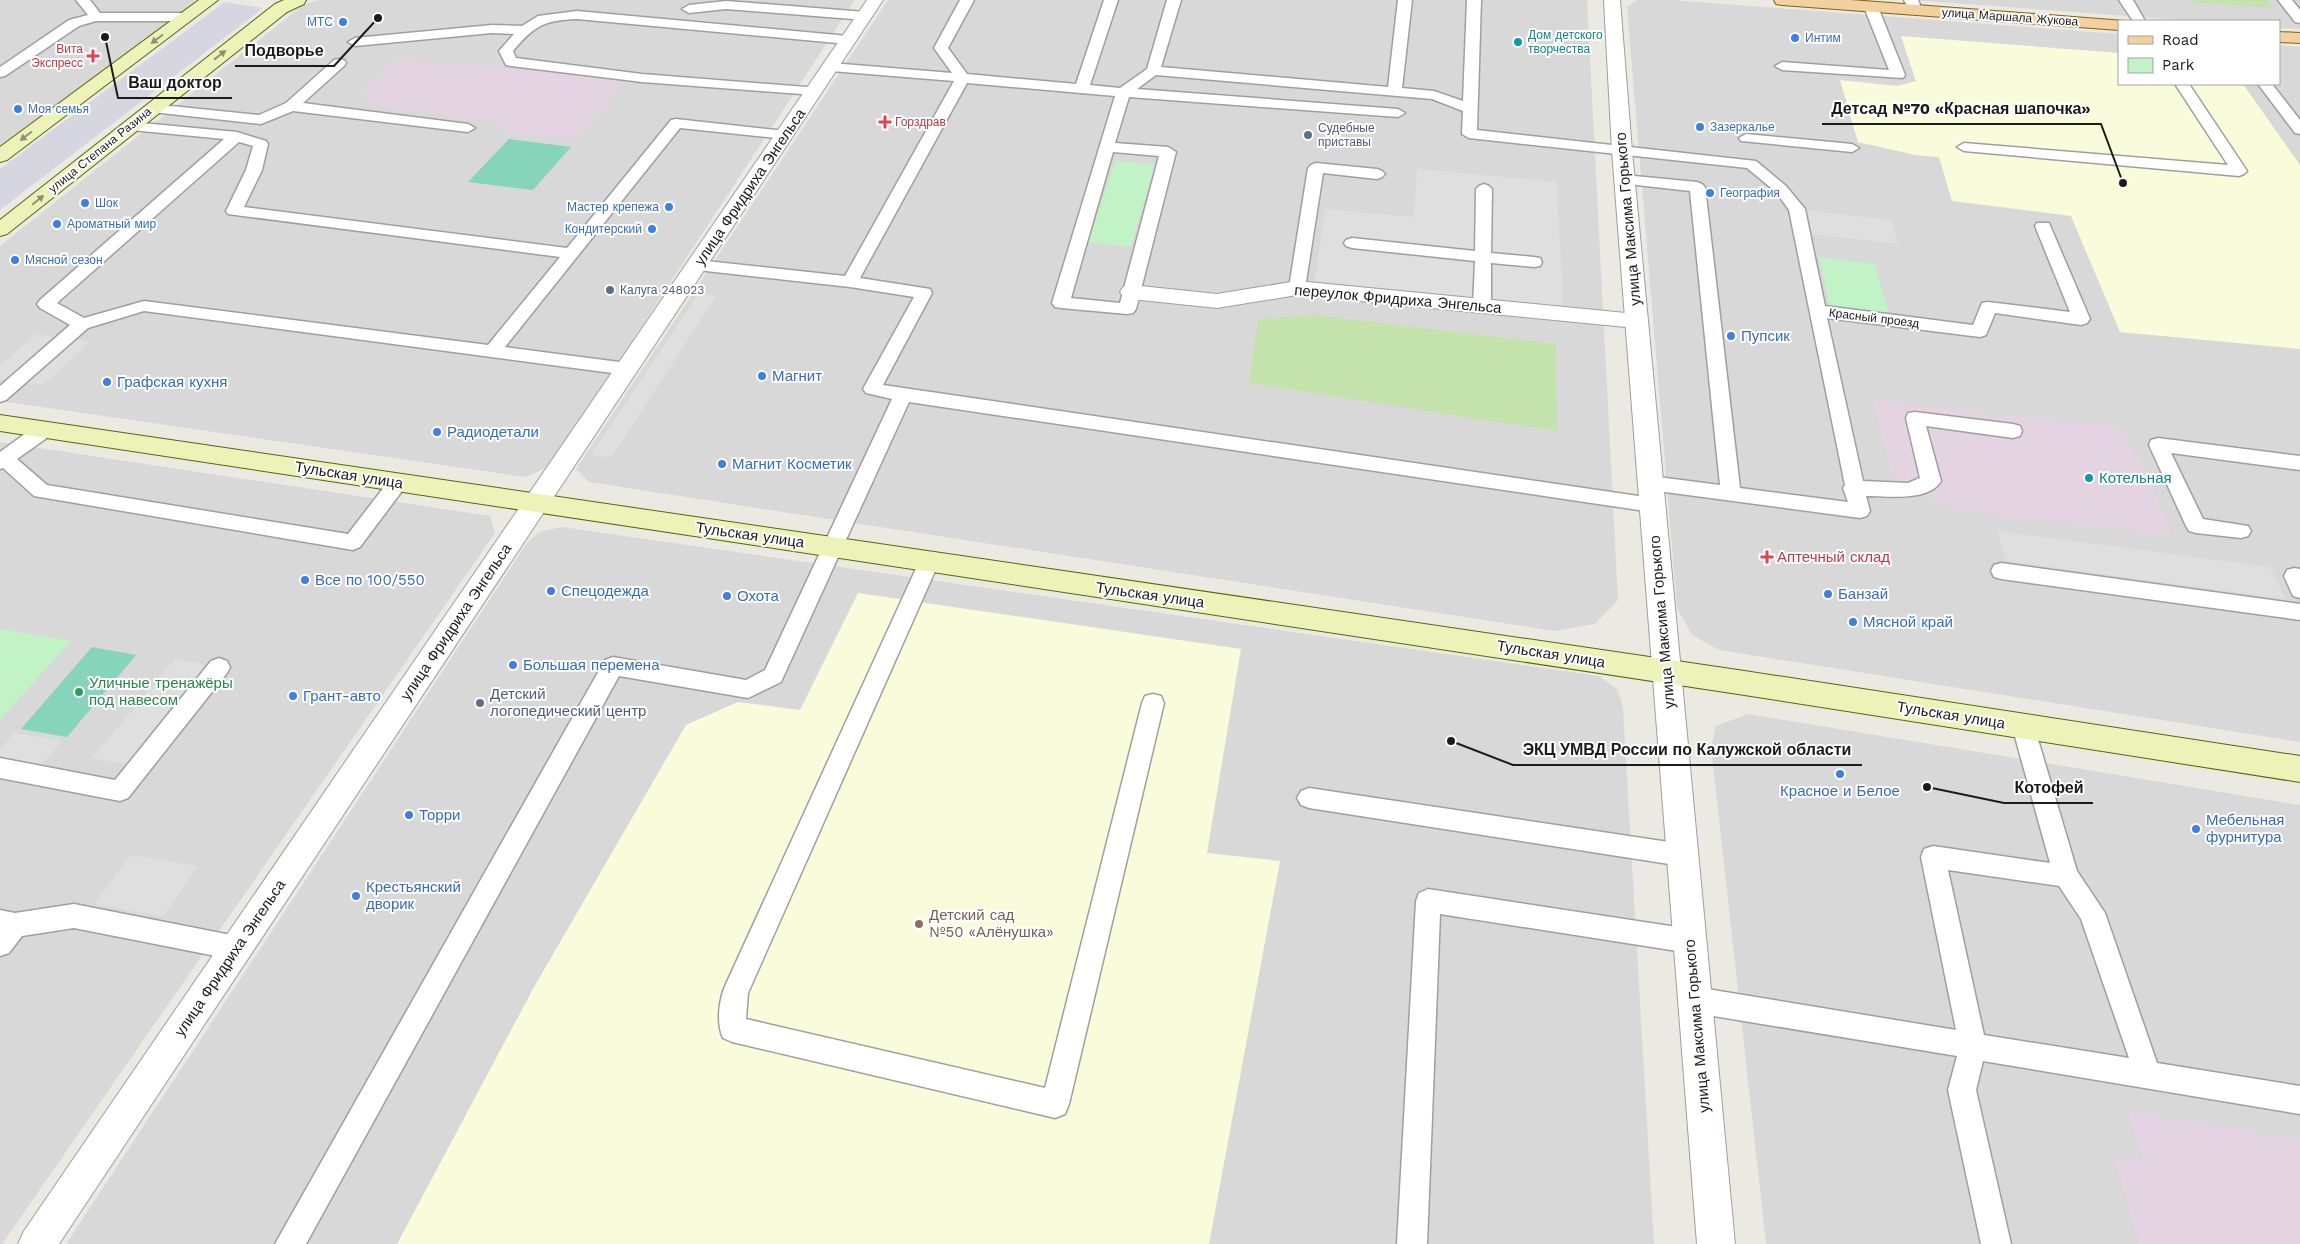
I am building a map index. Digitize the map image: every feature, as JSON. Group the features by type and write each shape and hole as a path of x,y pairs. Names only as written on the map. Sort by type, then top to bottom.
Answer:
{"main road":[{"path":"2,152 210,0"},
{"name":"улица Степана Разина","path":"0,230 152,108 281,8 298,0"},
{"name":"улица Маршала Жукова","path":"1782,0 1871,7 1913,5 2118,25"},
{"path":"2280,37 2300,38"},
{"name":"Тульская улица","path":"0,423 1667,672 2300,769"}],"street":[{"name":"улица Максима Горького","path":"1612,0 1624,180 1716,1244"},
{"name":"улица Фридриха Энгельса","path":"37,1244 870,8"},
{"name":"переулок Фридриха Энгельса","path":"1131,292 1217,301 1297,288 1636,321"}],"lane":[{"path":"83,0 96,17"},
{"path":"963,78 942,48 967,0"},
{"path":"1082,89 1111,0"},
{"path":"1106,147 1168,152 1127,309 1061,303 1106,147 1123,92 1153,71 1174,0"},
{"path":"1394,91 1405,0"},
{"path":"1474,0 1468,134 1751,164 1744,131 1852,148"},
{"path":"2126,0 2138,20"},
{"path":"2285,0 2300,19"},
{"path":"689,9 726,5 870,8"},
{"path":"1782,66 1898,75 1871,7"},
{"path":"814,91 642,78 511,62 506,51 528,25 552,16 577,15 848,40"},
{"path":"0,74 74,23 96,17 187,17"},
{"path":"355,42 492,29 524,30"},
{"path":"152,108 261,120 291,106 339,63"},
{"path":"830,67 1082,89 1398,113"},
{"path":"1153,71 1434,95 1470,109"},
{"path":"850,282 963,78"},
{"path":"1964,147 2239,171 2183,85"},
{"path":"2265,85 2300,130"},
{"path":"291,106 468,128"},
{"path":"2282,106 2300,108"},
{"path":"492,351 676,123 784,135"},
{"path":"131,126 237,136 261,144 254,170 234,211 571,254"},
{"path":"82,324 46,304 237,136"},
{"name":"Красный проезд","path":"1751,164 1780,189 1796,209 1817,311 1980,331 1988,307 2081,319 2043,226"},
{"path":"1297,288 1316,168 1377,174"},
{"path":"1624,180 1696,187 1731,494"},
{"path":"1482,306 1484,189"},
{"path":"1352,243 1534,262"},
{"path":"697,265 850,282 924,293 872,390 1651,494 1731,494 1860,511 1853,488 1817,311"},
{"path":"0,396 82,324 144,306 627,369"},
{"path":"290,1244 613,666 748,688 773,676 833,547 851,503 903,395"},
{"path":"1853,488 1910,490 1931,480 1916,418 2013,431"},
{"path":"44,430 2,461 41,490 353,542 398,483"},
{"path":"2241,531 2196,526 2158,445 2300,463"},
{"path":"929,562 735,993 732,1029 1055,1104 1153,703"},
{"path":"2001,571 2300,612"},
{"path":"2300,577 2294,576 2300,590"},
{"path":"0,768 120,791 219,668"},
{"path":"2022,726 2066,876 2092,913 2148,1075"},
{"path":"1309,798 1682,856"},
{"path":"1996,1244 1962,1090 1973,1046 1933,857 2066,876"},
{"path":"1412,1244 1428,901 1690,941"},
{"path":"5,930 74,916 236,948"},
{"path":"1695,1000 2300,1100"}],"shaded area":[{"path":"0,0 195,0 187,9 0,145"},
{"path":"318,0 855,0 551,465 526,477 0,401 0,246 303,5"},
{"path":"888,0 1587,0 1618,600 1595,624 1555,631 589,482 576,469"},
{"path":"1637,0 1672,0 2118,34 2118,85 2280,85 2280,45 2300,47 2300,742 1719,650 1692,635 1677,608 1627,7"},
{"path":"1912,0 2300,0 2300,29 2280,28 2280,20 2180,20"},
{"path":"225,2 263,8 0,210 0,169"},
{"path":"1901,36 2118,53 2118,85 2244,85 2300,165 2300,349 2120,332 2071,216 1952,201 1939,157 1915,155 1858,142 1840,80 1897,86 1916,81"},
{"path":"397,59 626,80 577,140 496,130 503,122 374,106 360,96"},
{"path":"1417,169 1557,182 1563,307 1315,281 1325,209 1414,217"},
{"path":"1797,209 1891,220 1898,244 1802,233"},
{"path":"699,293 717,295 611,458 591,455"},
{"path":"36,334 90,342 43,385 0,379 0,366"},
{"path":"1873,401 2120,428 2139,457 2172,535 1957,510 1910,490 1892,473"},
{"path":"0,442 490,516 495,533 2,1244 0,1244"},
{"path":"562,527 1599,676 1618,690 1623,708 1654,1244 66,1244 527,543 539,532"},
{"path":"1997,531 2270,567 2285,599 2006,561"},
{"name":"Детский сад №50 «Алёнушка»","path":"858,593 1241,649 1207,853 1280,861 1209,1244 397,1244 534,987 686,725 738,702 800,710"},
{"path":"175,659 219,667 139,767 92,758"},
{"path":"1748,714 2300,805 2300,1244 1766,1244 1711,748 1716,726"},
{"path":"14,733 62,741 34,774 0,768 0,749"},
{"path":"131,855 198,866 163,917 94,904"},
{"path":"2127,1109 2163,1117 2300,1140 2300,1244 2139,1244 2115,1159 2143,1160"}],"green space":[{"path":"2193,0 2267,0 2273,8 2194,2"},
{"path":"509,139 571,147 533,190 468,182"},
{"path":"1115,161 1155,165 1131,247 1089,242"},
{"path":"1819,257 1875,264 1889,315 1830,308"},
{"path":"1314,315 1556,344 1557,431 1249,383 1258,319"},
{"path":"0,629 71,641 0,720"},
{"name":"Уличные тренажёры под навесом","path":"92,647 136,655 67,737 21,729"}],"place":[{"name":"Подворье","path":"378,18"},
{"name":"МТС","path":"343,22"},
{"name":"Ваш доктор","path":"105,37"},
{"name":"Интим","path":"1795,38"},
{"name":"Дом детского творчества","path":"1518,42"},
{"name":"Вита Экспресс","path":"93,56"},
{"name":"Моя семья","path":"18,109"},
{"name":"Горздрав","path":"885,122"},
{"name":"Зазеркалье","path":"1700,127"},
{"name":"Судебные приставы","path":"1308,135"},
{"name":"Детсад №70 «Красная шапочка»","path":"2123,183"},
{"name":"География","path":"1710,193"},
{"name":"Шок","path":"85,203"},
{"name":"Мастер крепежа","path":"669,207"},
{"name":"Ароматный мир","path":"57,224"},
{"name":"Кондитерский","path":"652,229"},
{"name":"Мясной сезон","path":"15,260"},
{"name":"Калуга 248023","path":"610,290"},
{"name":"Пупсик","path":"1731,336"},
{"name":"Магнит","path":"762,376"},
{"name":"Графская кухня","path":"107,382"},
{"name":"Радиодетали","path":"437,432"},
{"name":"Магнит Косметик","path":"722,464"},
{"name":"Котельная","path":"2089,478"},
{"name":"Аптечный склад","path":"1767,557"},
{"name":"Все по 100/550","path":"305,580"},
{"name":"Спецодежда","path":"551,591"},
{"name":"Банзай","path":"1828,594"},
{"name":"Охота","path":"727,596"},
{"name":"Мясной край","path":"1853,622"},
{"name":"Большая перемена","path":"513,665"},
{"name":"Уличные тренажёры под навесом","path":"79,692"},
{"name":"Грант-авто","path":"293,696"},
{"name":"Детский логопедический центр","path":"480,703"},
{"name":"ЭКЦ УМВД России по Калужской области","path":"1451,741"},
{"name":"Красное и Белое","path":"1840,774"},
{"name":"Котофей","path":"1927,787"},
{"name":"Торри","path":"409,815"},
{"name":"Мебельная фурнитура","path":"2196,829"},
{"name":"Крестьянский дворик","path":"356,896"},
{"name":"Детский сад №50 «Алёнушка»","path":"919,924"}]}
